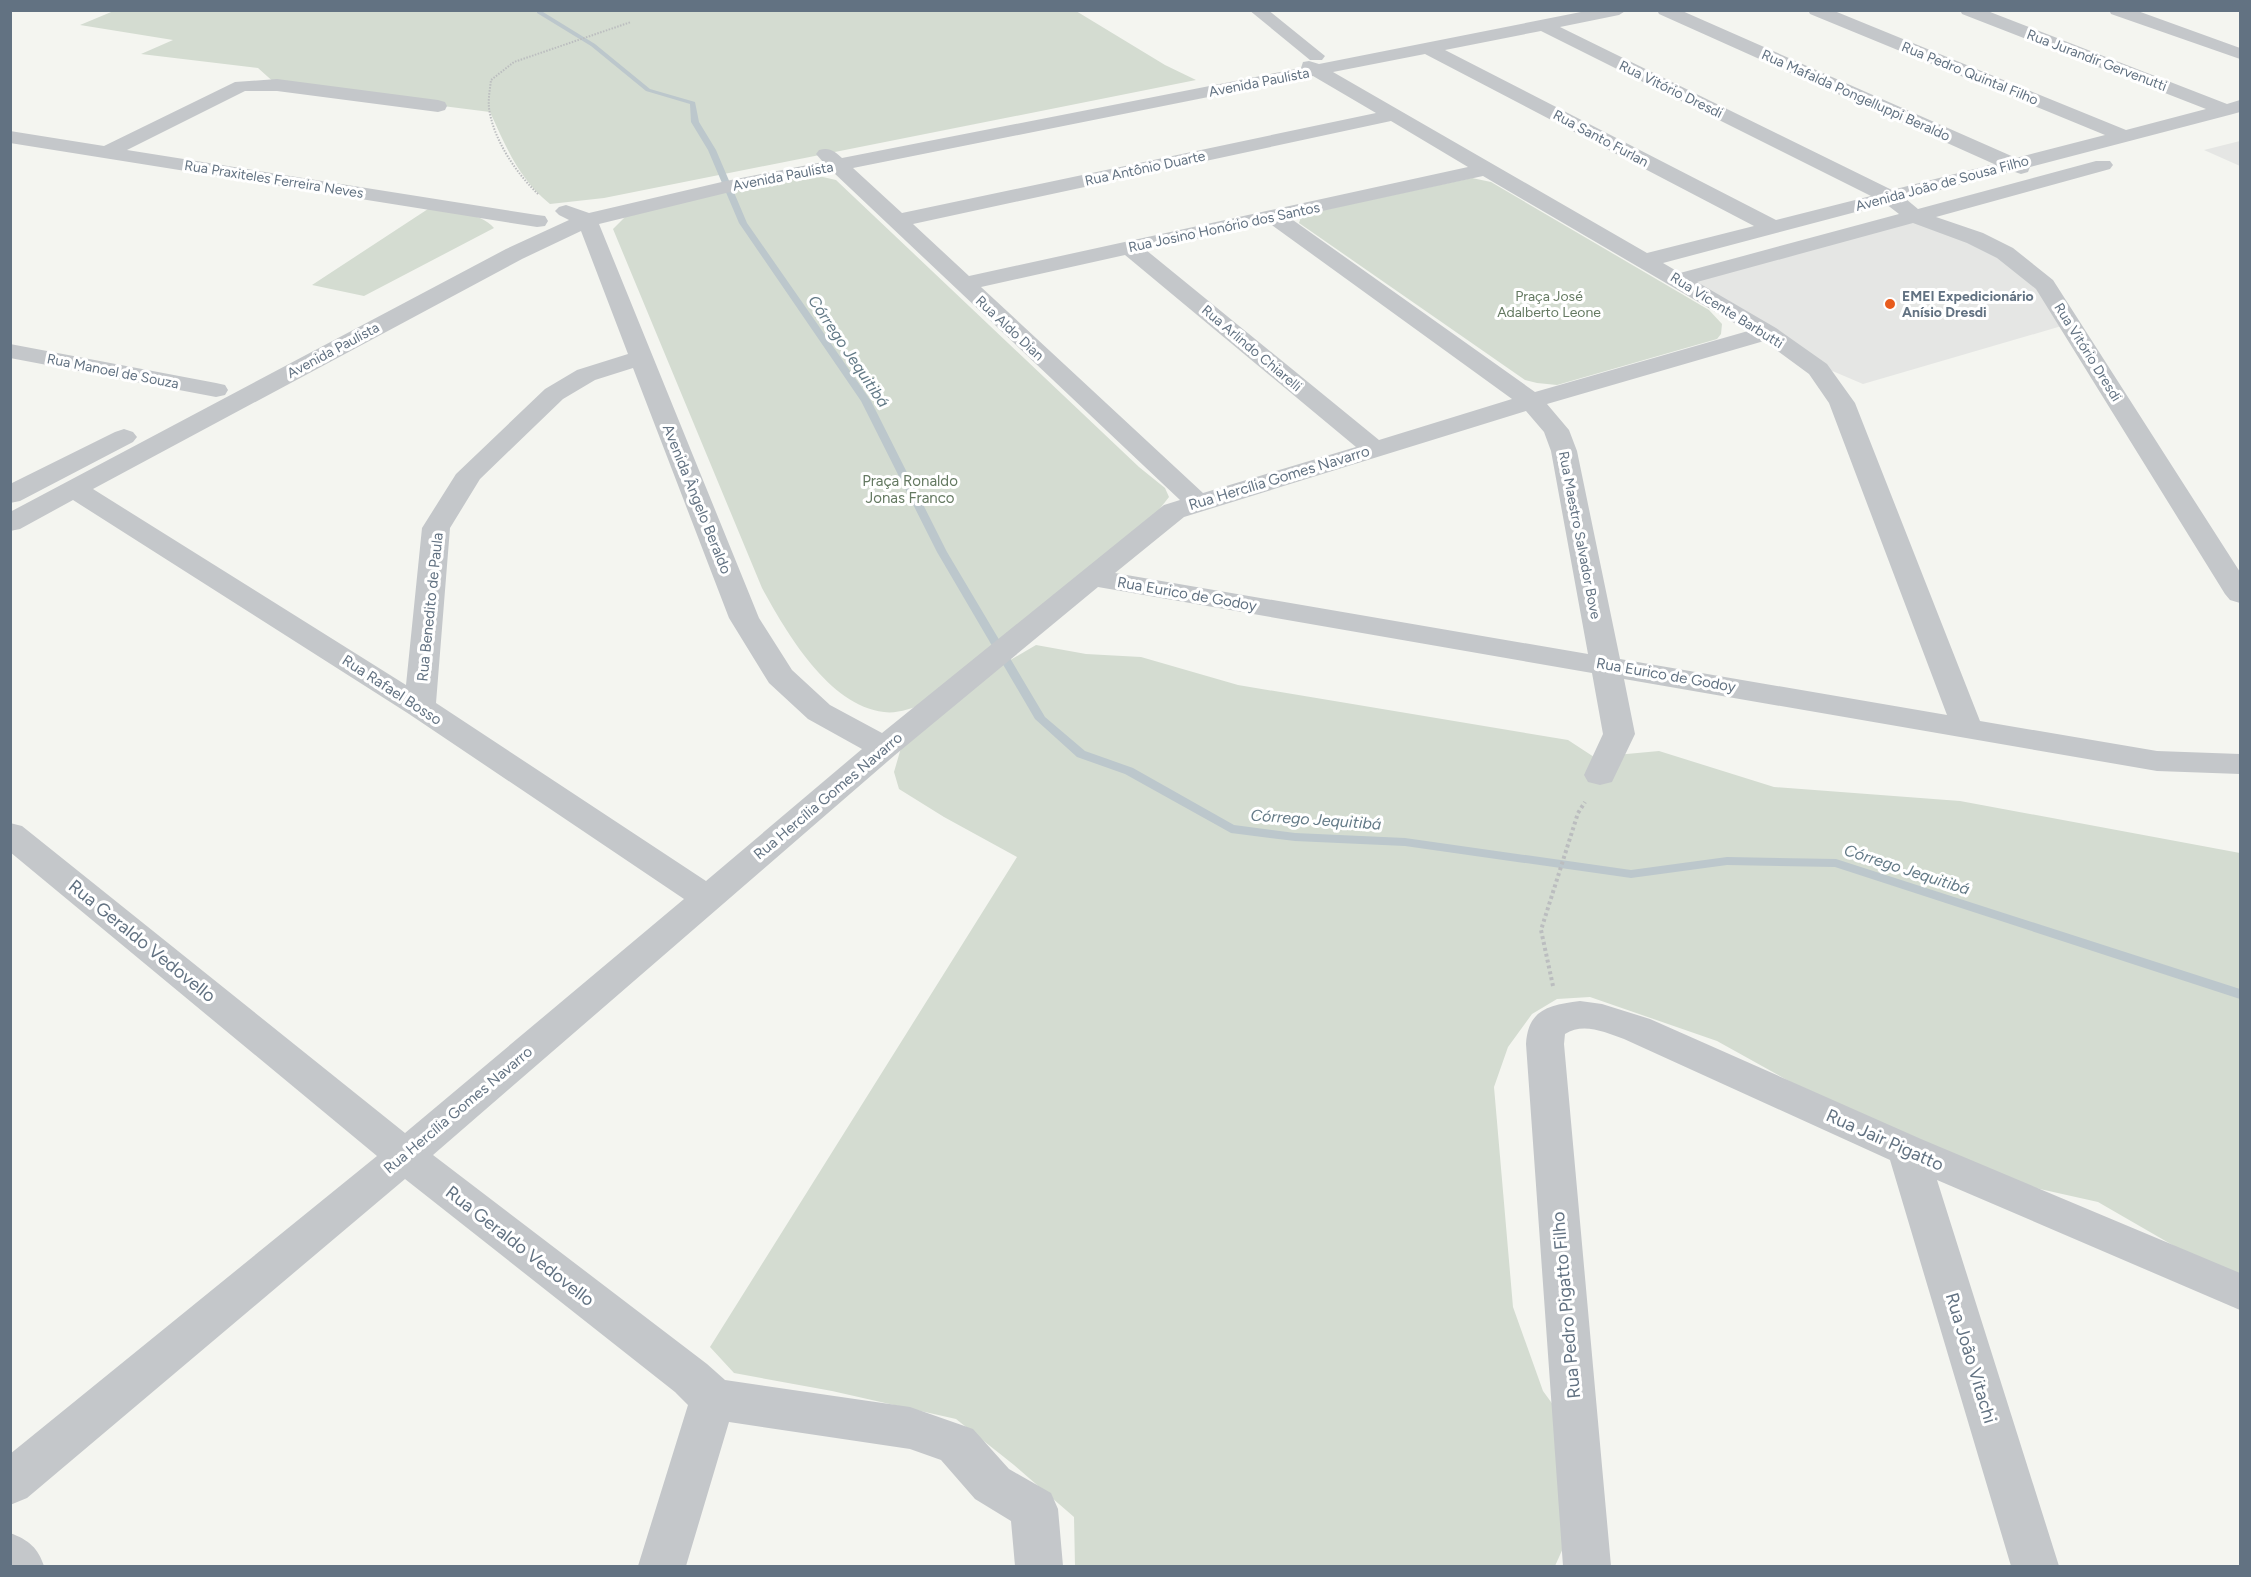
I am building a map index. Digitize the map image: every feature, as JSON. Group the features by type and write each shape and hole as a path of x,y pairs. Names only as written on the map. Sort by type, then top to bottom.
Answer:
{"street":[{"name":"Rua Vicente Barbutti","path":"1257,10 1310,62 1394,116 1768,333 1818,369 1842,403 1967,727"},
{"name":"Avenida Paulista","path":"10,495 216,390 537,221 671,199 831,159 1310,62 1549,18 1618,10"},
{"name":"Rua Mafalda Pongelluppi Beraldo","path":"1665,10 2048,180"},
{"name":"Rua Pedro Quintal Filho","path":"1816,10 2124,136"},
{"name":"Rua Jurandir Gervenutti","path":"1968,10 2233,108"},
{"path":"2117,10 2241,54"},
{"name":"Avenida Paulista","path":"1310,62 1430,49 1549,18"},
{"name":"Rua Vitório Dresdi","path":"1549,18 1890,197 1916,217 1976,238 2006,253 2045,285 2241,594"},
{"path":"2218,46 2241,40"},
{"name":"Rua Santo Furlan","path":"1430,49 1773,227"},
{"path":"107,152 242,86 277,85 438,106"},
{"name":"Avenida João de Sousa Filho","path":"1643,261 2233,108"},
{"name":"Rua Antônio Duarte","path":"896,220 1394,116"},
{"name":"Rua Praxiteles Ferreira Neves","path":"10,137 537,221"},
{"name":"Rua Aldo Dian","path":"831,159 1197,502"},
{"name":"Avenida João de Sousa Filho","path":"1679,280 2117,161"},
{"name":"Rua Josino Honório dos Santos","path":"963,284 1485,169"},
{"name":"Avenida Paulista","path":"10,524 514,254 576,216"},
{"name":"Avenida Ângelo Beraldo","path":"576,216 640,357 744,618 780,676 819,712 884,748"},
{"name":"Rua Maestro Salvador Bove","path":"1273,216 1531,401 1556,430 1564,451 1619,734 1600,775"},
{"name":"Rua Arlindo Chiarelli","path":"1130,248 1373,448"},
{"name":"Rua Hercília Gomes Navarro","path":"10,1483 405,1156 884,748 1174,511 1373,448 1768,333"},
{"name":"Rua Manoel de Souza","path":"10,351 216,390"},
{"name":"Rua Benedito de Paula","path":"420,707 429,586 436,528 469,474 554,394 586,375 640,357"},
{"name":"Rua Rafael Bosso","path":"74,489 420,707 707,898"},
{"path":"2213,550 2241,552"},
{"name":"Rua Eurico de Godoy","path":"1093,578 1605,664 2157,761 2241,764"},
{"name":"Rua Geraldo Vedovello","path":"10,834 405,1156 683,1372 713,1399"},
{"name":"Rua Jair Pigatto","path":"1552,1030 1593,1014 1637,1029 1907,1150 2241,1292"},
{"name":"Rua Pedro Pigatto Filho","path":"1552,1030 1587,1566"},
{"name":"Rua João Vitachi","path":"1907,1150 2035,1566"},
{"path":"662,1566 713,1399 910,1428 957,1444 992,1484 1035,1509 1039,1566"},
{"path":"10,1556 20,1566"}],"path":[{"path":"576,216 550,204 535,192 512,162 490,112 488,100 491,80 514,62 631,22"},
{"path":"1552,1030 1541,930 1578,813 1600,775"}],"shaded area":[{"path":"2240,141 2240,166 2204,150"},
{"name":"EMEI Expedicionário Anísio Dresdi","path":"1915,219 1971,239 2037,284 2065,325 1863,384 1823,367 1687,281"}],"green space":[{"path":"116,10 1076,11 1165,65 1196,80 604,198 550,204 522,173 490,112 277,85 258,68 141,54 173,40 80,25"},
{"name":"Praça Ronaldo Jonas Franco","path":"814,175 836,180 1139,467 1165,488 1169,497 1158,511 924,704 899,711 884,712 864,707 845,696 811,664 783,625 762,588 613,229 627,215 780,179"},
{"name":"Praça José Adalberto Leone","path":"1472,178 1491,182 1709,310 1722,324 1721,334 1717,339 1557,385 1525,380 1299,223 1301,217 1309,213"},
{"path":"428,209 472,215 488,222 494,228 364,296 312,285"},
{"path":"1036,645 1086,654 1141,657 1238,685 1568,740 1594,757 1659,751 1774,787 1960,801 2240,853 2240,1284 2098,1202 1945,1168 1717,1041 1590,997 1557,999 1532,1014 1508,1047 1494,1087 1513,1307 1543,1391 1599,1468 1555,1566 1075,1566 1074,1517 956,1419 832,1391 734,1373 710,1347 1017,857 899,789 894,772 903,741 937,703"}],"waterway":[{"name":"Córrego Jequitibá","path":"542,10 539,12 593,45 648,90 693,103 695,122 712,150 743,223 866,401 942,552 1041,719 1081,754 1129,771 1231,829 1295,837 1405,842 1631,874 1727,861 1836,863 2240,994"}],"place":[{"name":"EMEI Expedicionário Anísio Dresdi","path":"1890,304"}]}
